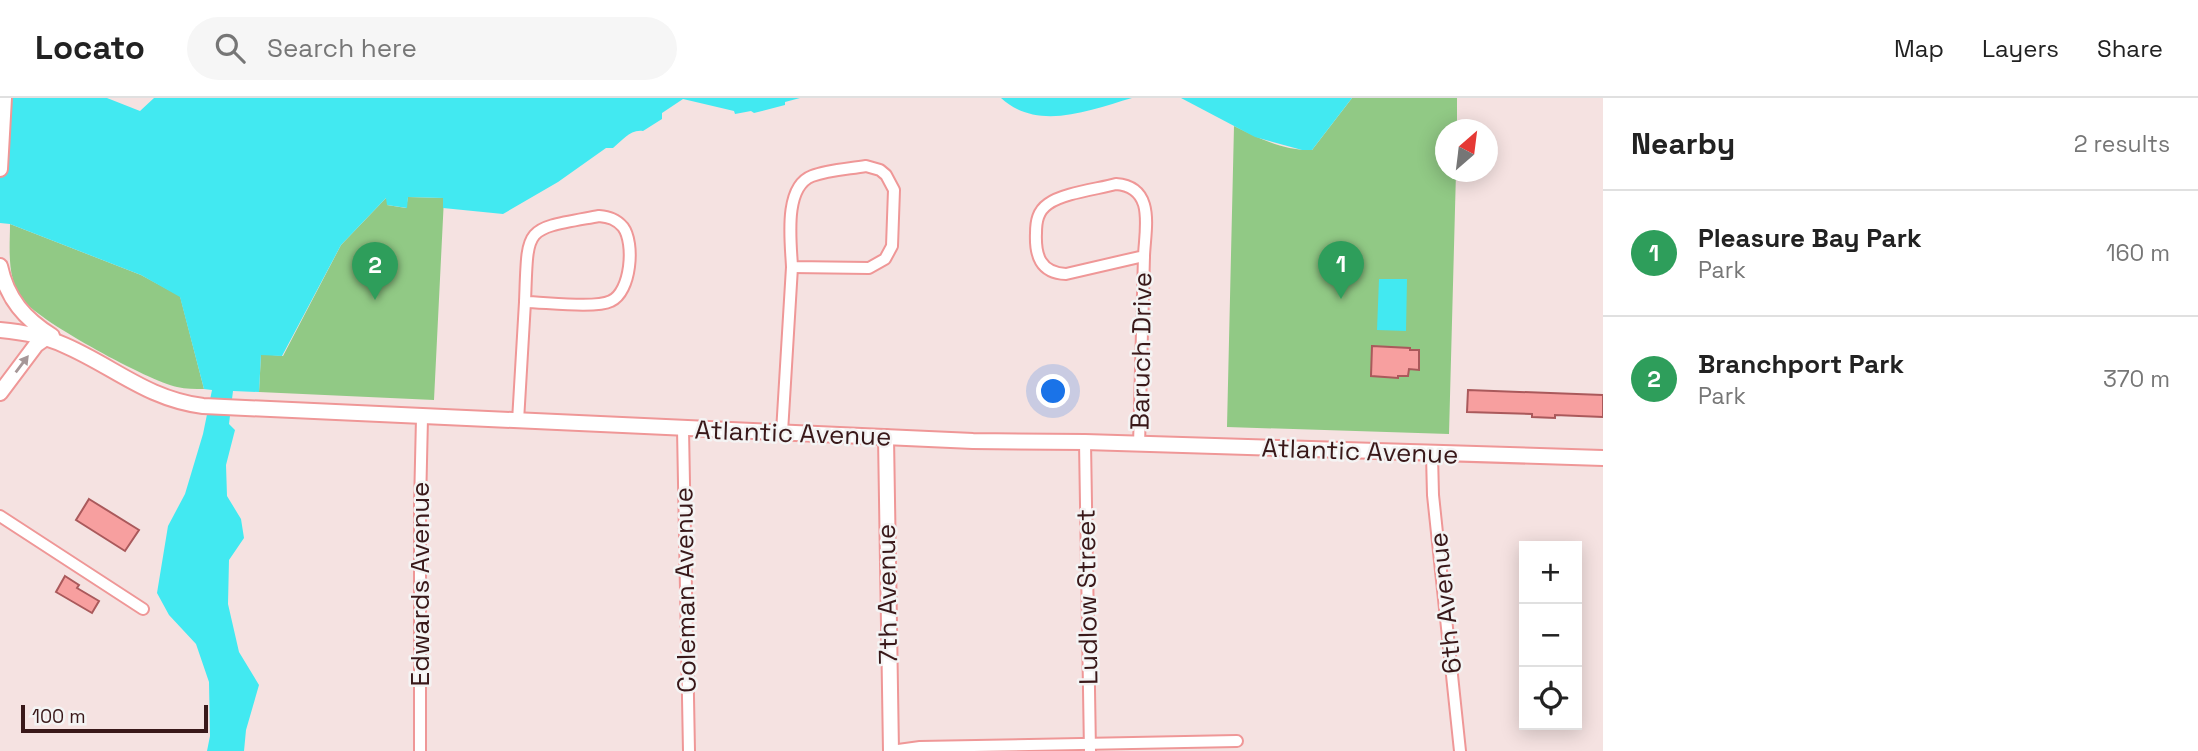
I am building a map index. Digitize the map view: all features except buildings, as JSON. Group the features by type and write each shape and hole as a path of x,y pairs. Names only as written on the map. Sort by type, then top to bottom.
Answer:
{"street":[{"path":"0,169 4,98"},
{"path":"782,432 794,194 804,180 812,176 866,166 886,175 894,190 892,246 886,259 869,268 792,267"},
{"name":"Baruch Drive","path":"1139,445 1147,209 1140,194 1129,187 1116,184 1049,202 1038,215 1035,250 1039,260 1049,271 1066,274 1144,256"},
{"path":"518,421 524,302 527,249 533,235 541,228 599,216 610,217 625,229 629,241 627,283 617,298 601,304 524,302"},
{"path":"0,266 3,281 19,309 41,329 78,351"},
{"name":"Atlantic Avenue","path":"0,330 46,338 78,351 136,385 171,399 203,407 973,441 1603,458"},
{"path":"0,393 36,345 46,338"},
{"name":"Edwards Avenue","path":"419,751 422,418"},
{"name":"Coleman Avenue","path":"683,429 689,751"},
{"name":"7th Avenue","path":"886,437 891,751"},
{"name":"Ludlow Street","path":"1085,442 1090,747"},
{"name":"6th Avenue","path":"1432,455 1433,495 1460,751"},
{"path":"0,516 143,609"},
{"path":"891,751 920,747 1090,747 1237,741"}],"green space":[{"path":"1352,98 1457,98 1457,119 1435,119 1435,182 1456,182 1449,434 1227,427 1234,126 1282,146 1312,150"},
{"path":"387,197 387,205 406,208 408,197 444,198 434,400 259,392 261,354 283,356 341,245"},
{"path":"10,224 141,275 180,296 204,389 177,387 144,374 97,350 35,311 24,301 14,284 10,264"}],"water":[{"path":"0,98 107,98 140,111 154,98 800,98 754,113 751,111 735,114 734,111 683,99 662,113 662,119 643,131 630,134 613,148 606,148 558,182 503,214 443,208 443,198 408,197 407,208 387,205 386,198 341,245 282,356 261,355 259,392 233,391 229,424 235,430 226,465 227,496 241,519 244,538 229,560 228,604 239,652 259,685 246,730 244,751 207,751 210,736 209,682 196,644 169,615 157,593 168,526 185,494 203,434 212,390 204,389 180,297 141,275 10,224 0,223"},
{"path":"1001,98 1132,98 1082,112 1048,116 1031,114"},
{"path":"1181,98 1352,98 1312,150 1302,150 1255,137"},
{"path":"1379,279 1407,279 1406,331 1377,330"}],"place":[{"name":"Pleasure Bay Park","path":"1341,299"},
{"name":"Branchport Park","path":"375,300"}]}
